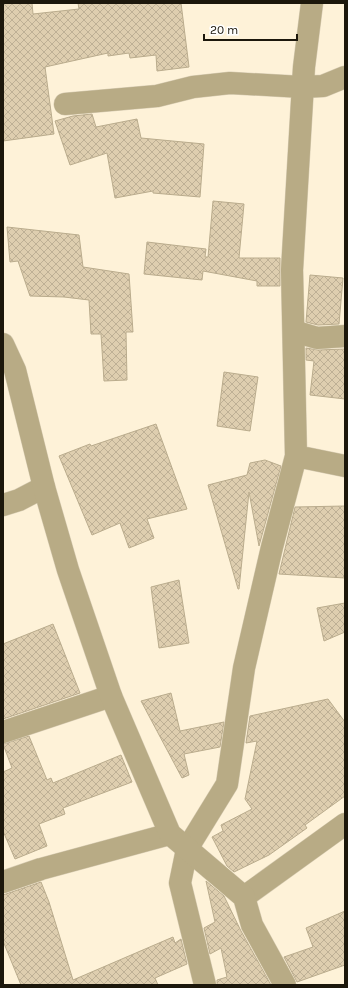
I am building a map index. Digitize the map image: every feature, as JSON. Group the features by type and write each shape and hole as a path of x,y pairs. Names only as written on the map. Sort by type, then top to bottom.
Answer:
{"street":[{"path":"205,985 180,883 187,848 227,784 244,668 272,547 296,456 292,270 302,87 312,3"},
{"path":"64,104 157,96 193,87 230,83 302,87 323,86 345,77"},
{"path":"294,331 317,338 345,336"},
{"path":"3,344 15,370 44,487 68,570 112,696 170,834 244,897 252,925 285,985"},
{"path":"296,456 345,466"},
{"path":"3,505 19,500 44,487"},
{"path":"3,732 112,696"},
{"path":"244,897 345,824"},
{"path":"3,882 42,869 170,834"}],"building":[{"path":"3,3 32,3 33,14 79,9 78,3 181,3 189,67 157,71 156,55 130,58 129,53 108,56 108,53 45,67 54,134 3,141"},
{"path":"92,114 96,127 137,119 141,138 204,144 200,197 153,193 153,191 115,198 107,153 70,165 55,121 73,116"},
{"path":"213,201 244,204 239,258 280,258 280,286 257,286 257,281 203,271 202,280 144,274 147,242 206,249 205,257 208,257"},
{"path":"7,227 79,235 83,267 129,274 133,332 126,332 127,380 104,381 101,334 91,334 89,300 64,297 30,296 18,261 10,262"},
{"path":"310,275 343,278 339,324 318,325 306,322"},
{"path":"306,348 318,350 345,349 345,399 310,395 314,361 306,360"},
{"path":"224,372 258,377 250,431 217,426"},
{"path":"156,424 187,509 147,519 154,538 129,548 120,523 92,535 59,456 90,444 91,446"},
{"path":"265,460 281,466 259,546 249,492 238,589 208,485 247,475 250,463"},
{"path":"345,506 345,578 279,574 295,507"},
{"path":"179,580 189,643 159,648 151,587"},
{"path":"345,603 345,632 324,641 317,608"},
{"path":"53,624 80,693 3,719 3,644"},
{"path":"171,693 180,731 224,722 220,747 184,754 189,775 182,778 141,701"},
{"path":"328,699 345,722 345,796 305,825 307,828 269,855 234,872 227,866 212,837 223,831 221,825 252,809 245,799 257,741 246,743 250,716"},
{"path":"29,736 47,780 51,778 53,783 121,755 132,782 63,808 65,814 39,824 47,846 15,859 3,831 3,772 12,768 3,744"},
{"path":"206,881 224,896 241,931 271,985 217,985 217,980 227,977 221,948 210,954 204,928 215,922"},
{"path":"41,882 49,902 73,980 173,937 175,943 181,939 187,964 155,978 158,985 21,985 3,941 3,895"},
{"path":"345,911 345,965 297,982 284,957 313,947 306,928"}]}
